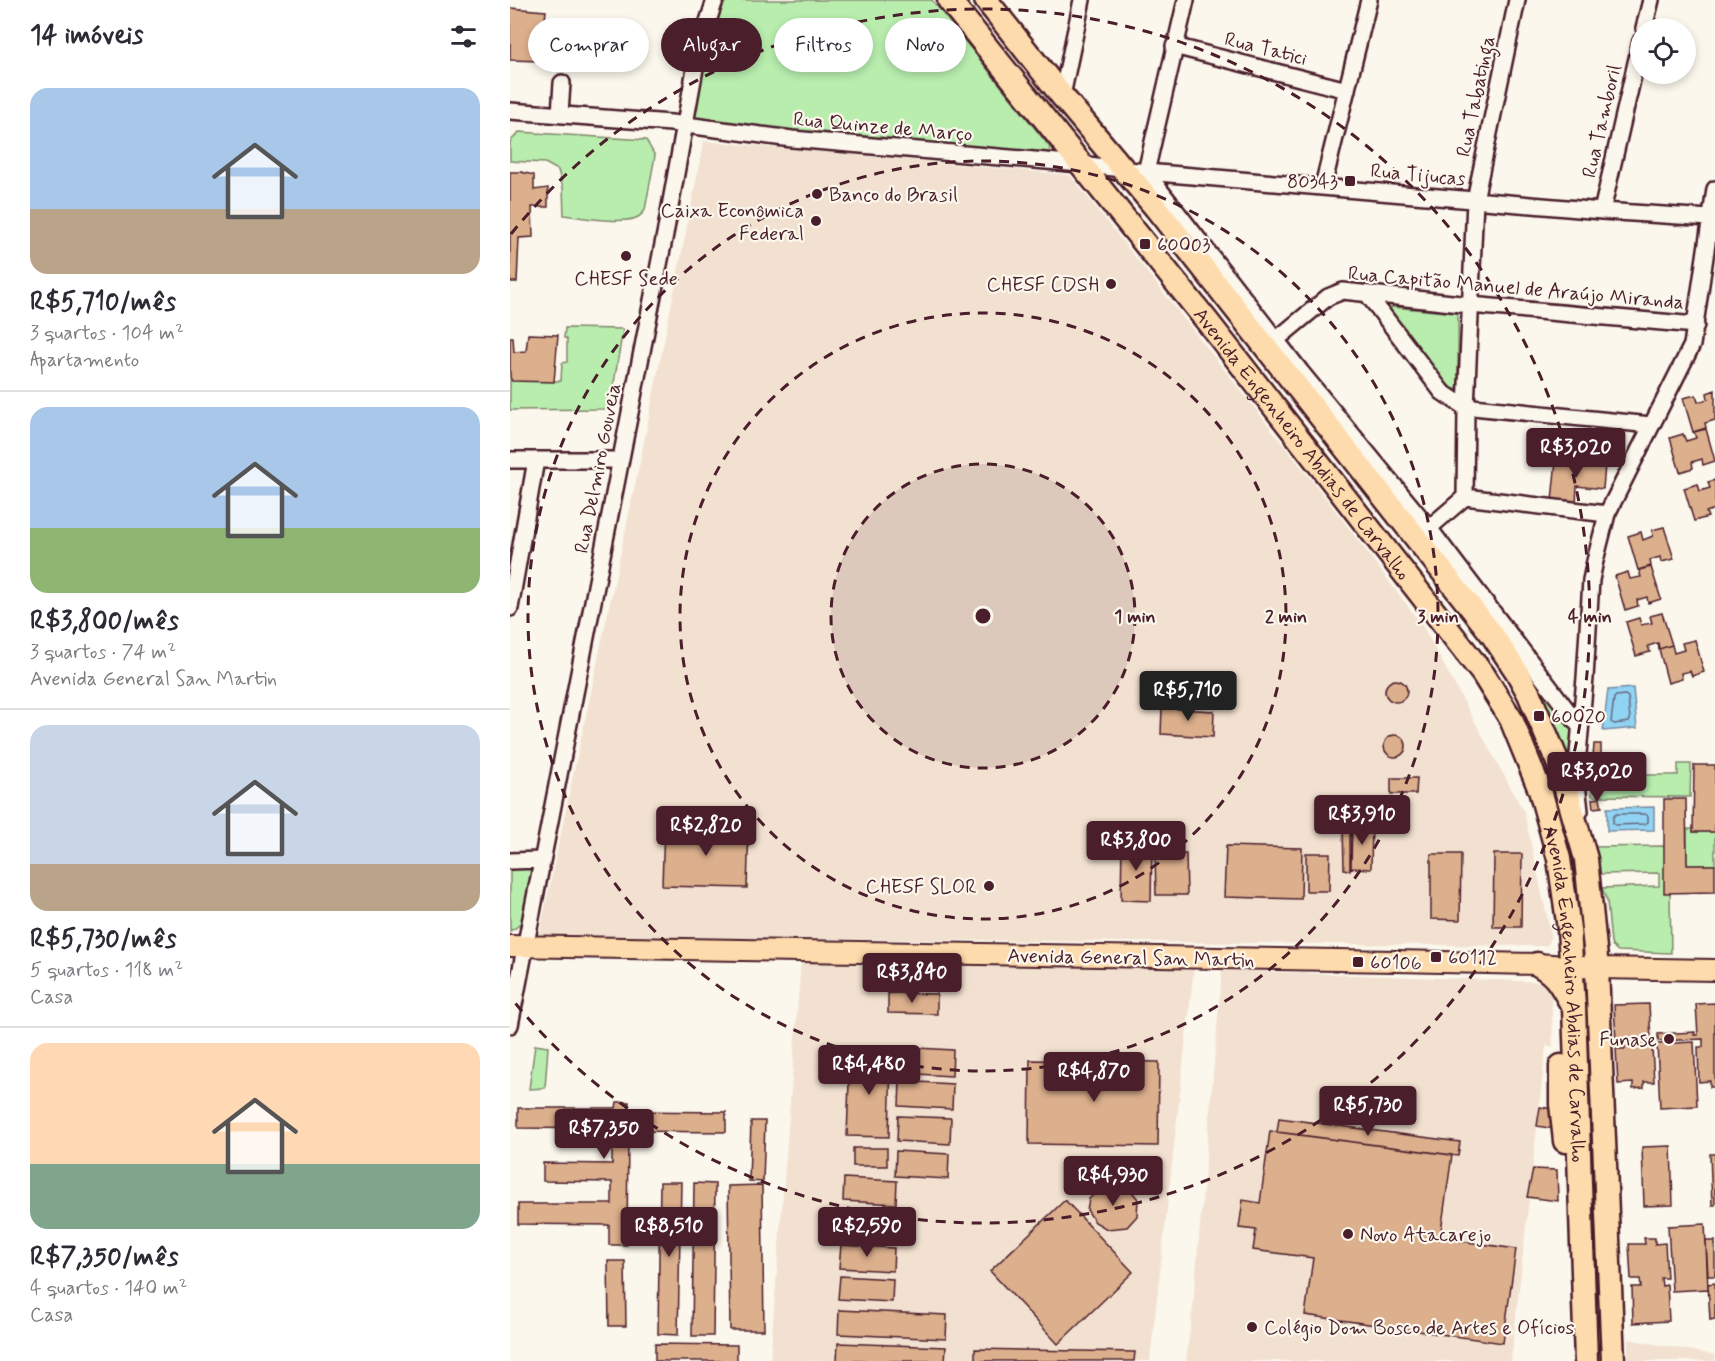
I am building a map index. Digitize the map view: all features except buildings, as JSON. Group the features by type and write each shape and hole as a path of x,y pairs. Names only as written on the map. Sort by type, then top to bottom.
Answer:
{"highway":[{"name":"Avenida Engenheiro Abdias de Carvalho","path":"949,0 1207,321 1483,674 1511,719 1540,790 1559,860 1569,929 1565,973 1574,1007 1586,1361"},
{"name":"Avenida Engenheiro Abdias de Carvalho","path":"987,1 1062,96 1170,225 1491,633 1529,694 1559,765 1571,783 1598,937 1606,968 1598,999 1613,1361"},
{"path":"1540,790 1557,795 1571,783"},
{"path":"1540,790 1570,828 1587,868"},
{"path":"1569,929 1555,953 1538,964 1550,971 1565,973 1560,1023 1563,1131 1568,1154 1581,1186 1608,1227"}],"main road":[{"name":"Avenida General San Martin","path":"517,946 1538,964"},
{"path":"1565,973 1606,968 1715,970"}],"street":[{"name":"Rua Delmiro Gouveia","path":"510,1025 517,946 541,860 666,229 698,52 715,0"},
{"path":"1062,96 1082,0"},
{"path":"1186,0 1146,172 1276,340 1429,528 1580,726"},
{"path":"1323,186 1369,0"},
{"name":"Rua Tabatinga","path":"1465,497 1466,408 1475,200 1517,0"},
{"path":"1646,18 1651,0"},
{"name":"Rua Tatici","path":"1174,46 1347,90"},
{"path":"560,114 562,83"},
{"name":"Rua Tamboril","path":"1602,211 1631,84"},
{"name":"Rua Quinze de Março","path":"510,111 684,124 792,139 1123,169"},
{"path":"1080,164 1102,144"},
{"name":"Rua Tijucas","path":"1123,169 1602,211 1710,218"},
{"path":"1571,783 1585,678 1594,561 1606,514 1692,345 1715,189"},
{"name":"Rua Capitão Manuel de Araújo Miranda","path":"1276,340 1333,294 1351,291 1368,295 1696,325"},
{"path":"1368,295 1443,392 1466,408 1651,425"},
{"path":"510,460 620,460"},
{"path":"510,608 516,545 536,460"},
{"path":"1429,528 1465,497 1606,514"},
{"path":"1551,687 1569,692 1580,685 1585,678"},
{"path":"510,861 541,860"}],"shaded area":[{"path":"704,141 1070,175 1329,502 1422,625 1524,812 1551,935 1549,944 1543,946 539,936 641,457"},
{"path":"801,961 1194,967 1150,1361 770,1361"},
{"path":"1222,970 1545,982 1551,989 1553,1046 1546,1046 1511,1361 1186,1361 1193,1307"},
{"path":"1628,1339 1715,1355 1715,1361 1628,1361"}],"green space":[{"path":"726,0 932,0 946,18 885,18 885,72 966,72 966,42 1049,146 1050,151 1046,155 699,127 694,121 702,72 762,72 762,18 719,18"},
{"path":"519,132 646,140 655,156 644,211 638,217 623,220 564,215 563,188 558,170 545,163 510,161 510,142"},
{"path":"1392,307 1458,314 1458,386 1456,389 1451,391 1388,311"},
{"path":"565,328 623,329 610,407 604,409 510,410 510,380 561,381 562,363 567,362"},
{"path":"1505,647 1576,726 1572,773"},
{"path":"1678,764 1691,764 1690,797 1592,796 1592,775 1678,775"},
{"path":"1687,829 1693,829 1693,832 1715,832 1715,865 1687,865"},
{"path":"1664,846 1670,893 1671,953 1618,951 1612,946 1607,901 1602,888 1659,886 1659,873 1598,874 1593,847"},
{"path":"510,863 532,865 532,868 523,921 510,931"},
{"path":"535,1045 548,1047 545,1088 529,1089"}],"water":[{"path":"1633,688 1637,728 1603,731 1608,690"},
{"path":"1654,807 1654,830 1607,831 1607,808"}],"place":[{"name":"80343","path":"1350,181"},
{"name":"Banco do Brasil","path":"817,194"},
{"name":"Caixa Econômica Federal","path":"816,221"},
{"name":"60003","path":"1145,244"},
{"name":"CHESF Sede","path":"626,256"},
{"name":"CHESF CDSH","path":"1111,284"},
{"name":"60020","path":"1539,716"},
{"name":"CHESF SLOR","path":"989,886"},
{"name":"60112","path":"1436,957"},
{"name":"60106","path":"1358,962"},
{"name":"Funase","path":"1669,1039"},
{"name":"Novo Atacarejo","path":"1348,1234"},
{"name":"Colégio Dom Bosco de Artes e Ofícios","path":"1252,1327"}]}
